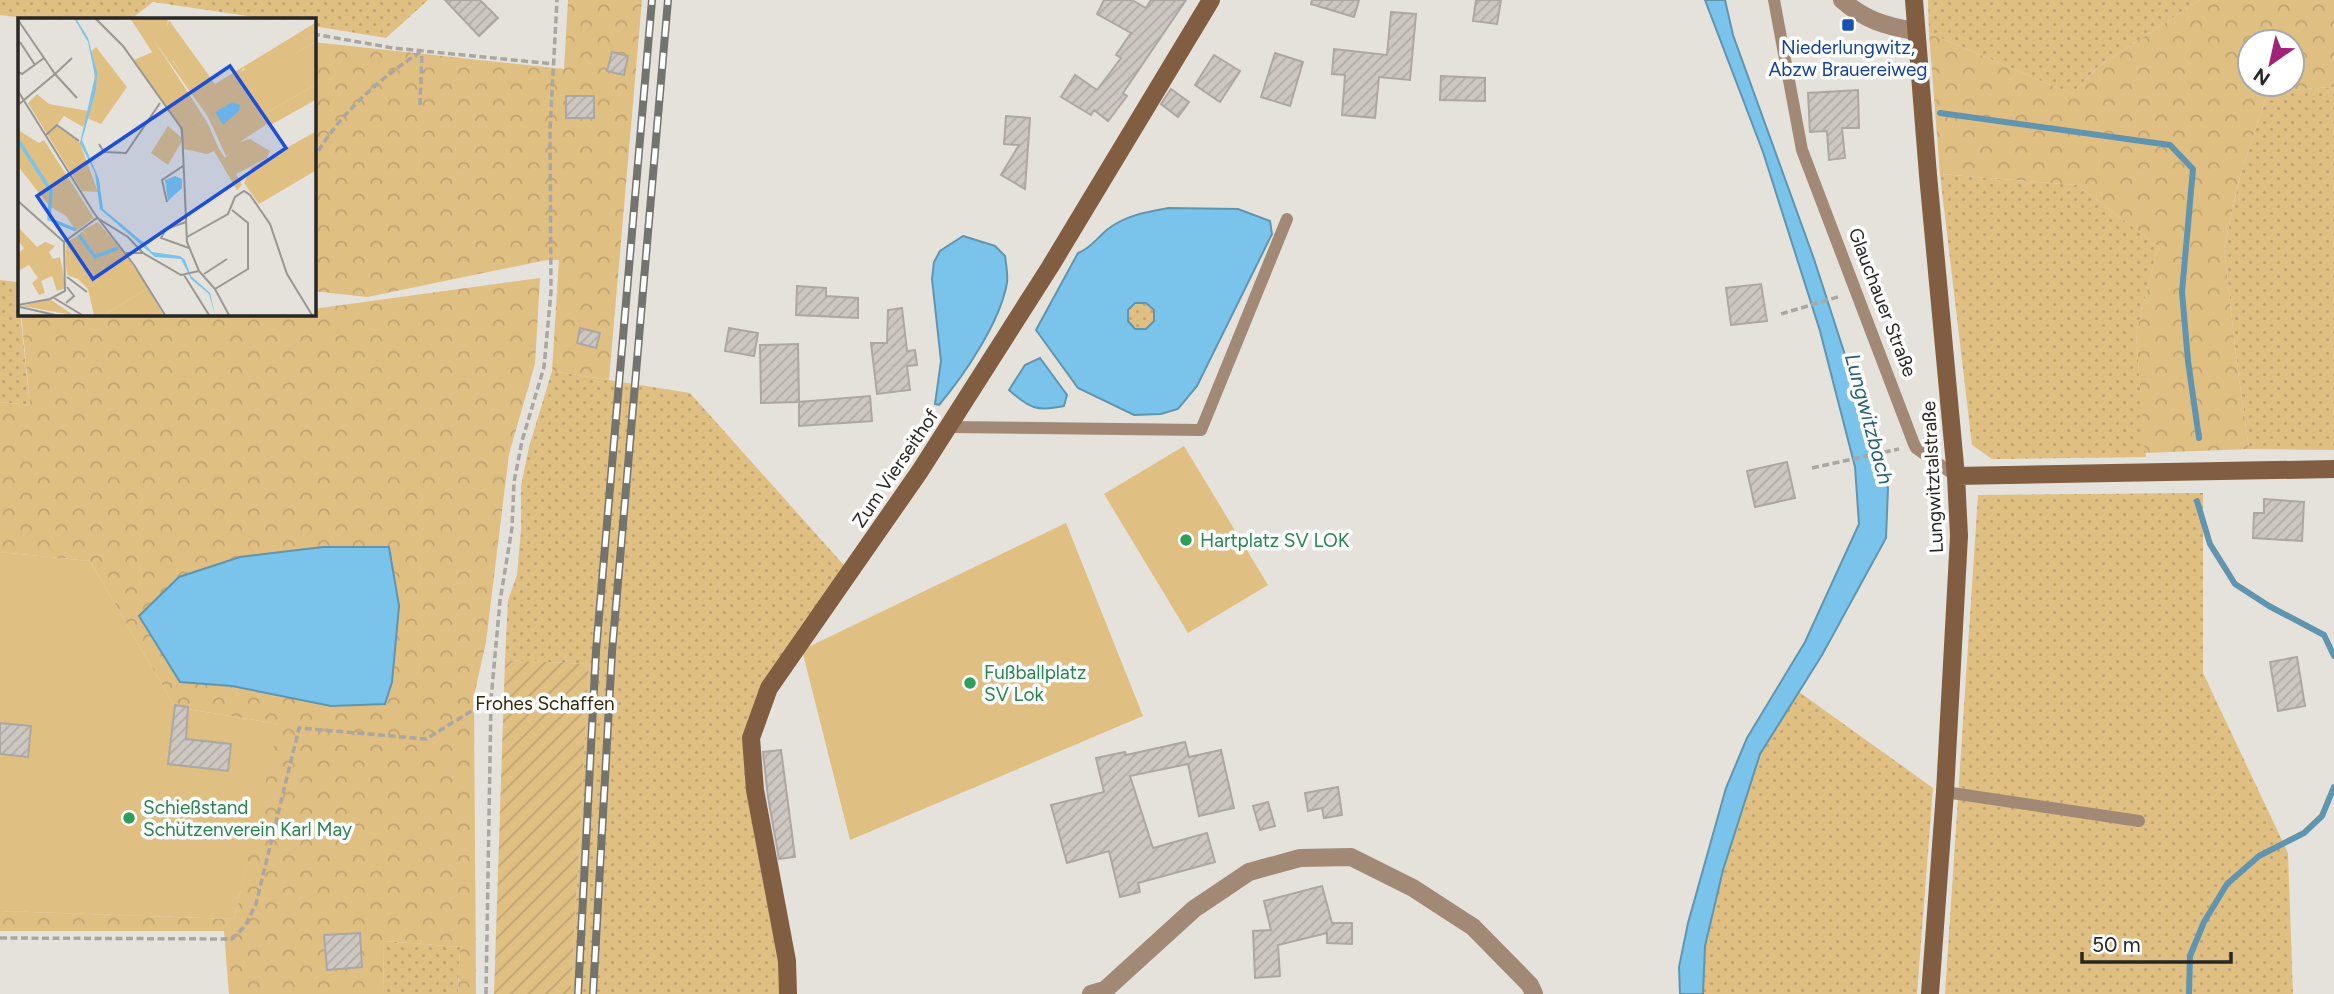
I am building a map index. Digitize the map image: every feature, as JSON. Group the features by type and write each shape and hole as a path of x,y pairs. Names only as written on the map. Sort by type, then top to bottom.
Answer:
{"street":[{"name":"Zum Vierseithof","path":"788,994 787,961 755,790 751,738 769,688 920,471 1050,267 1210,0"},
{"path":"1842,0 1857,12 1887,27 1915,31"},
{"name":"Lungwitztalstraße","path":"1914,0 1959,536 1945,792 1930,994"},
{"path":"1956,476 2334,469"},
{"path":"1091,994 1105,990 1194,909 1249,872 1300,858 1352,857 1413,888 1473,927 1530,985 1534,994"}],"lane":[{"name":"Glauchauer Straße","path":"1774,0 1802,150 1914,444 1956,476"},
{"path":"948,426 1201,429 1287,219"},
{"path":"1945,792 2139,821"}],"path":[{"path":"486,994 491,699 500,601 512,528 514,482 522,441 544,367 551,292 550,131 557,0"},
{"path":"315,34 422,51 554,64"},
{"path":"420,105 422,51"},
{"path":"315,156 353,104 422,51"},
{"path":"1781,314 1841,296"},
{"path":"1812,468 1888,453"},
{"path":"0,938 232,939 245,926 256,904 299,728 426,739 491,699"}],"green space":[{"path":"0,0 428,0 386,38 315,26 315,18 260,18 153,2 132,18 24,18 0,15"},
{"path":"568,0 642,0 609,380 552,371 559,260 547,260 367,297 315,291 315,42 564,69"},
{"path":"1928,0 2200,0 2099,66 2072,94 1929,33"},
{"path":"2200,0 2334,0 2334,87 2306,89 2306,28 2236,28 2236,98 2266,98 2240,176 2224,248 2249,449 2145,453 2136,334 2158,246 2077,185 1940,174 1929,33 2072,94 2099,66"},
{"path":"2334,87 2334,450 2249,449 2224,248 2240,176 2266,98 2306,98 2306,89"},
{"path":"1940,174 2077,185 2158,246 2136,334 2146,457 1992,459 1972,445"},
{"path":"540,278 535,364 509,454 486,642 474,696 476,994 458,994 460,947 384,941 383,994 229,994 224,931 0,931 0,911 234,919 278,724 175,707 90,561 0,552 0,402 30,405 21,315 315,315 315,309"},
{"path":"0,280 17,282 18,315 20,315 30,405 0,402"},
{"path":"1141,303 1151,306 1154,316 1151,326 1141,329 1131,326 1128,316 1131,306"},
{"path":"552,371 690,393 850,572 769,688 751,738 788,994 571,994 589,664 505,660 508,600 517,575 521,486 529,447"},
{"name":"Hartplatz SV LOK","path":"1184,446 1268,585 1188,633 1104,494"},
{"path":"2203,493 2203,673 2288,853 2293,994 1945,994 1978,495"},
{"name":"Fußballplatz SV Lok","path":"1066,523 1143,716 850,840 802,650"},
{"name":"Schießstand Schützenverein Karl May","path":"0,552 90,561 175,707 279,724 234,919 0,911"},
{"name":"Frohes Schaffen","path":"505,660 589,664 571,994 494,994"},
{"path":"1799,692 1933,788 1917,994 1703,994 1705,946 1723,870 1760,754"},
{"path":"384,941 460,947 458,994 383,994"}],"water":[{"path":"1705,0 1725,0 1733,35 1814,259 1888,488 1886,538 1822,655 1760,754 1723,870 1705,946 1703,994 1680,994 1679,967 1688,923 1726,788 1747,738 1805,642 1859,524 1855,467 1820,331 1763,152"},
{"path":"1169,208 1238,209 1270,221 1272,234 1197,386 1178,409 1161,414 1134,415 1078,388 1036,330 1078,253 1122,220","holes":["1135,303 1146,303 1154,310 1154,321 1146,329 1135,329 1128,321 1128,310"]},
{"path":"963,236 995,246 1005,256 1007,283 989,331 960,378 939,405 935,404 941,361 932,279 934,262 940,251"},
{"path":"1040,358 1067,395 1064,406 1047,409 1034,407 1009,390 1025,365"},
{"path":"323,547 389,547 399,606 392,682 385,704 331,706 232,686 180,682 139,616 179,577 240,557"}],"building":[{"path":"445,0 480,0 498,18 479,36"},
{"path":"1104,0 1132,0 1146,8 1151,0 1186,0 1123,93 1127,96 1108,121 1094,110 1091,115 1061,97 1075,75 1097,90 1121,58 1116,55 1131,33 1097,14"},
{"path":"1312,0 1359,0 1354,17 1311,4"},
{"path":"1476,0 1501,0 1497,24 1473,21"},
{"path":"1391,12 1416,14 1410,80 1379,77 1375,118 1342,115 1345,75 1332,74 1334,49 1387,55"},
{"path":"612,52 628,56 624,75 607,71"},
{"path":"1275,53 1303,62 1290,106 1261,97"},
{"path":"1214,55 1240,71 1220,102 1195,85"},
{"path":"1441,76 1485,78 1485,101 1440,100"},
{"path":"1171,89 1189,102 1178,117 1161,104"},
{"path":"1858,90 1859,128 1842,128 1845,158 1829,160 1827,131 1810,132 1808,93"},
{"path":"566,96 594,96 594,118 566,118"},
{"path":"1006,116 1030,118 1025,189 1001,175 1019,145 1004,144"},
{"path":"1761,284 1767,321 1731,325 1726,288"},
{"path":"797,286 826,288 826,296 858,298 858,318 796,315"},
{"path":"902,308 907,351 915,350 917,365 907,366 910,390 877,394 871,343 887,343 888,310"},
{"path":"580,328 600,333 596,348 577,343"},
{"path":"729,328 758,333 754,356 725,351"},
{"path":"798,344 799,402 761,403 760,345"},
{"path":"870,396 872,421 799,426 799,402"},
{"path":"1787,462 1795,498 1755,507 1747,471"},
{"path":"2264,499 2304,502 2302,541 2253,538 2254,513 2264,513"},
{"path":"2297,657 2305,706 2278,711 2270,662"},
{"path":"175,705 188,707 186,739 231,744 228,771 168,764"},
{"path":"0,723 31,726 28,757 0,754"},
{"path":"1185,742 1189,757 1221,750 1234,808 1199,816 1188,764 1130,776 1153,848 1207,833 1215,862 1138,883 1140,892 1120,897 1109,851 1067,863 1051,805 1104,792 1096,758 1125,752 1126,755"},
{"path":"781,750 795,857 779,859 763,752"},
{"path":"1338,787 1342,815 1324,818 1322,808 1308,811 1305,793"},
{"path":"1268,802 1275,826 1260,830 1253,806"},
{"path":"1322,886 1332,923 1352,923 1352,944 1327,943 1327,933 1278,945 1280,976 1255,978 1253,931 1271,930 1264,901"},
{"path":"360,933 362,967 327,970 324,935"}],"waterway":[{"path":"1940,113 2170,145 2193,169 2182,292 2199,438"},
{"path":"2197,501 2210,544 2235,584 2269,606 2324,635 2334,656"},
{"path":"2189,994 2190,956 2204,922 2227,884 2259,856 2304,833 2322,816 2334,787"}],"railway":[{"path":"578,994 596,651 652,0"},
{"path":"593,994 612,652 668,0"}],"place":[{"name":"Niederlungwitz, Abzw Brauereiweg","path":"1848,25"},
{"name":"Hartplatz SV LOK","path":"1186,540"},
{"name":"Fußballplatz SV Lok","path":"970,683"},
{"name":"Schießstand Schützenverein Karl May","path":"129,818"}],"water label":[{"name":"Lungwitzbach","path":"1869,419"}]}
